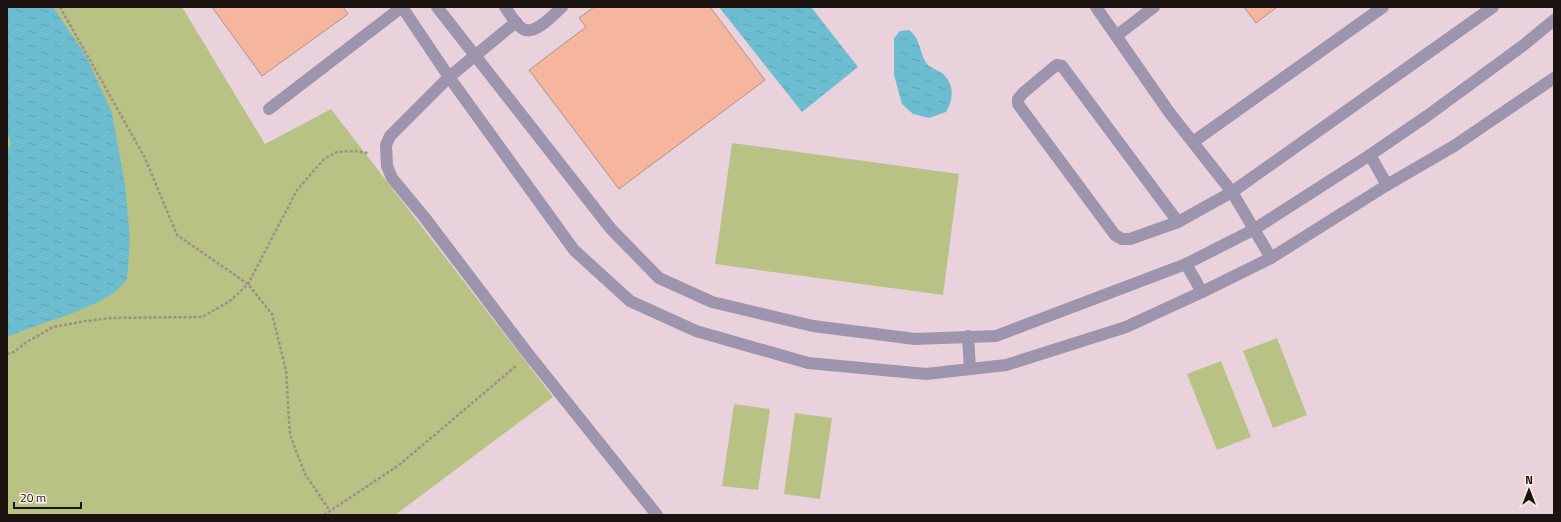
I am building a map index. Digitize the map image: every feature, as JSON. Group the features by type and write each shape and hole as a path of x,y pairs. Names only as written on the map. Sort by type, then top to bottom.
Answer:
{"street":[{"path":"269,109 402,7 449,77 574,250 630,301 696,332 808,363 926,374 1006,365 1126,327 1202,292 1271,258 1387,185 1454,146 1554,78"},
{"path":"437,7 611,229 658,278 712,302 813,326 914,338 996,336 1186,264 1253,230 1370,155 1427,116 1525,44 1554,20"},
{"path":"505,7 524,30 536,30 562,7"},
{"path":"1096,7 1169,112 1232,192 1253,230 1271,258"},
{"path":"1116,36 1154,7"},
{"path":"1193,142 1383,7"},
{"path":"1178,222 1062,66 1057,65 1054,67 1018,99 1018,104 1115,235 1122,239 1130,239 1178,222 1232,192 1493,7"},
{"path":"516,22 449,77 390,136 386,145 387,166 392,178 425,218 529,355 657,515"},
{"path":"1370,155 1387,185"},
{"path":"1186,264 1202,292"},
{"path":"968,336 970,369"}],"path":[{"path":"60,7 145,158 178,235 248,284 272,314 286,370 290,435 305,474 330,511"},
{"path":"7,354 14,352 25,343 53,327 110,318 202,317 230,301 248,284 297,190 324,159 337,152 355,151 387,156"},
{"path":"324,515 399,465 529,355"}],"shaded area":[{"path":"7,7 1554,7 1554,515 7,515"}],"green space":[{"path":"7,7 182,7 265,144 331,109 553,397 395,515 7,515"},
{"path":"732,143 959,174 943,295 715,264"},
{"path":"1277,338 1307,415 1273,428 1243,351"},
{"path":"1221,361 1251,437 1217,450 1187,374"},
{"path":"734,404 770,409 758,490 722,486"},
{"path":"795,413 832,418 820,499 784,494"}],"water":[{"path":"7,7 53,7 86,56 112,113 125,185 130,239 127,279 114,292 87,307 7,337 7,149 11,145 7,131"},
{"path":"719,7 811,7 858,67 802,112"},
{"path":"909,30 916,38 923,57 928,65 941,72 948,79 950,84 952,94 946,112 929,118 913,114 902,104 894,75 894,38 900,31"}],"building":[{"path":"212,7 343,7 348,14 262,76"},
{"path":"594,7 710,7 765,80 619,189 529,70 586,27 579,18"},
{"path":"1244,7 1277,7 1256,23"}]}
